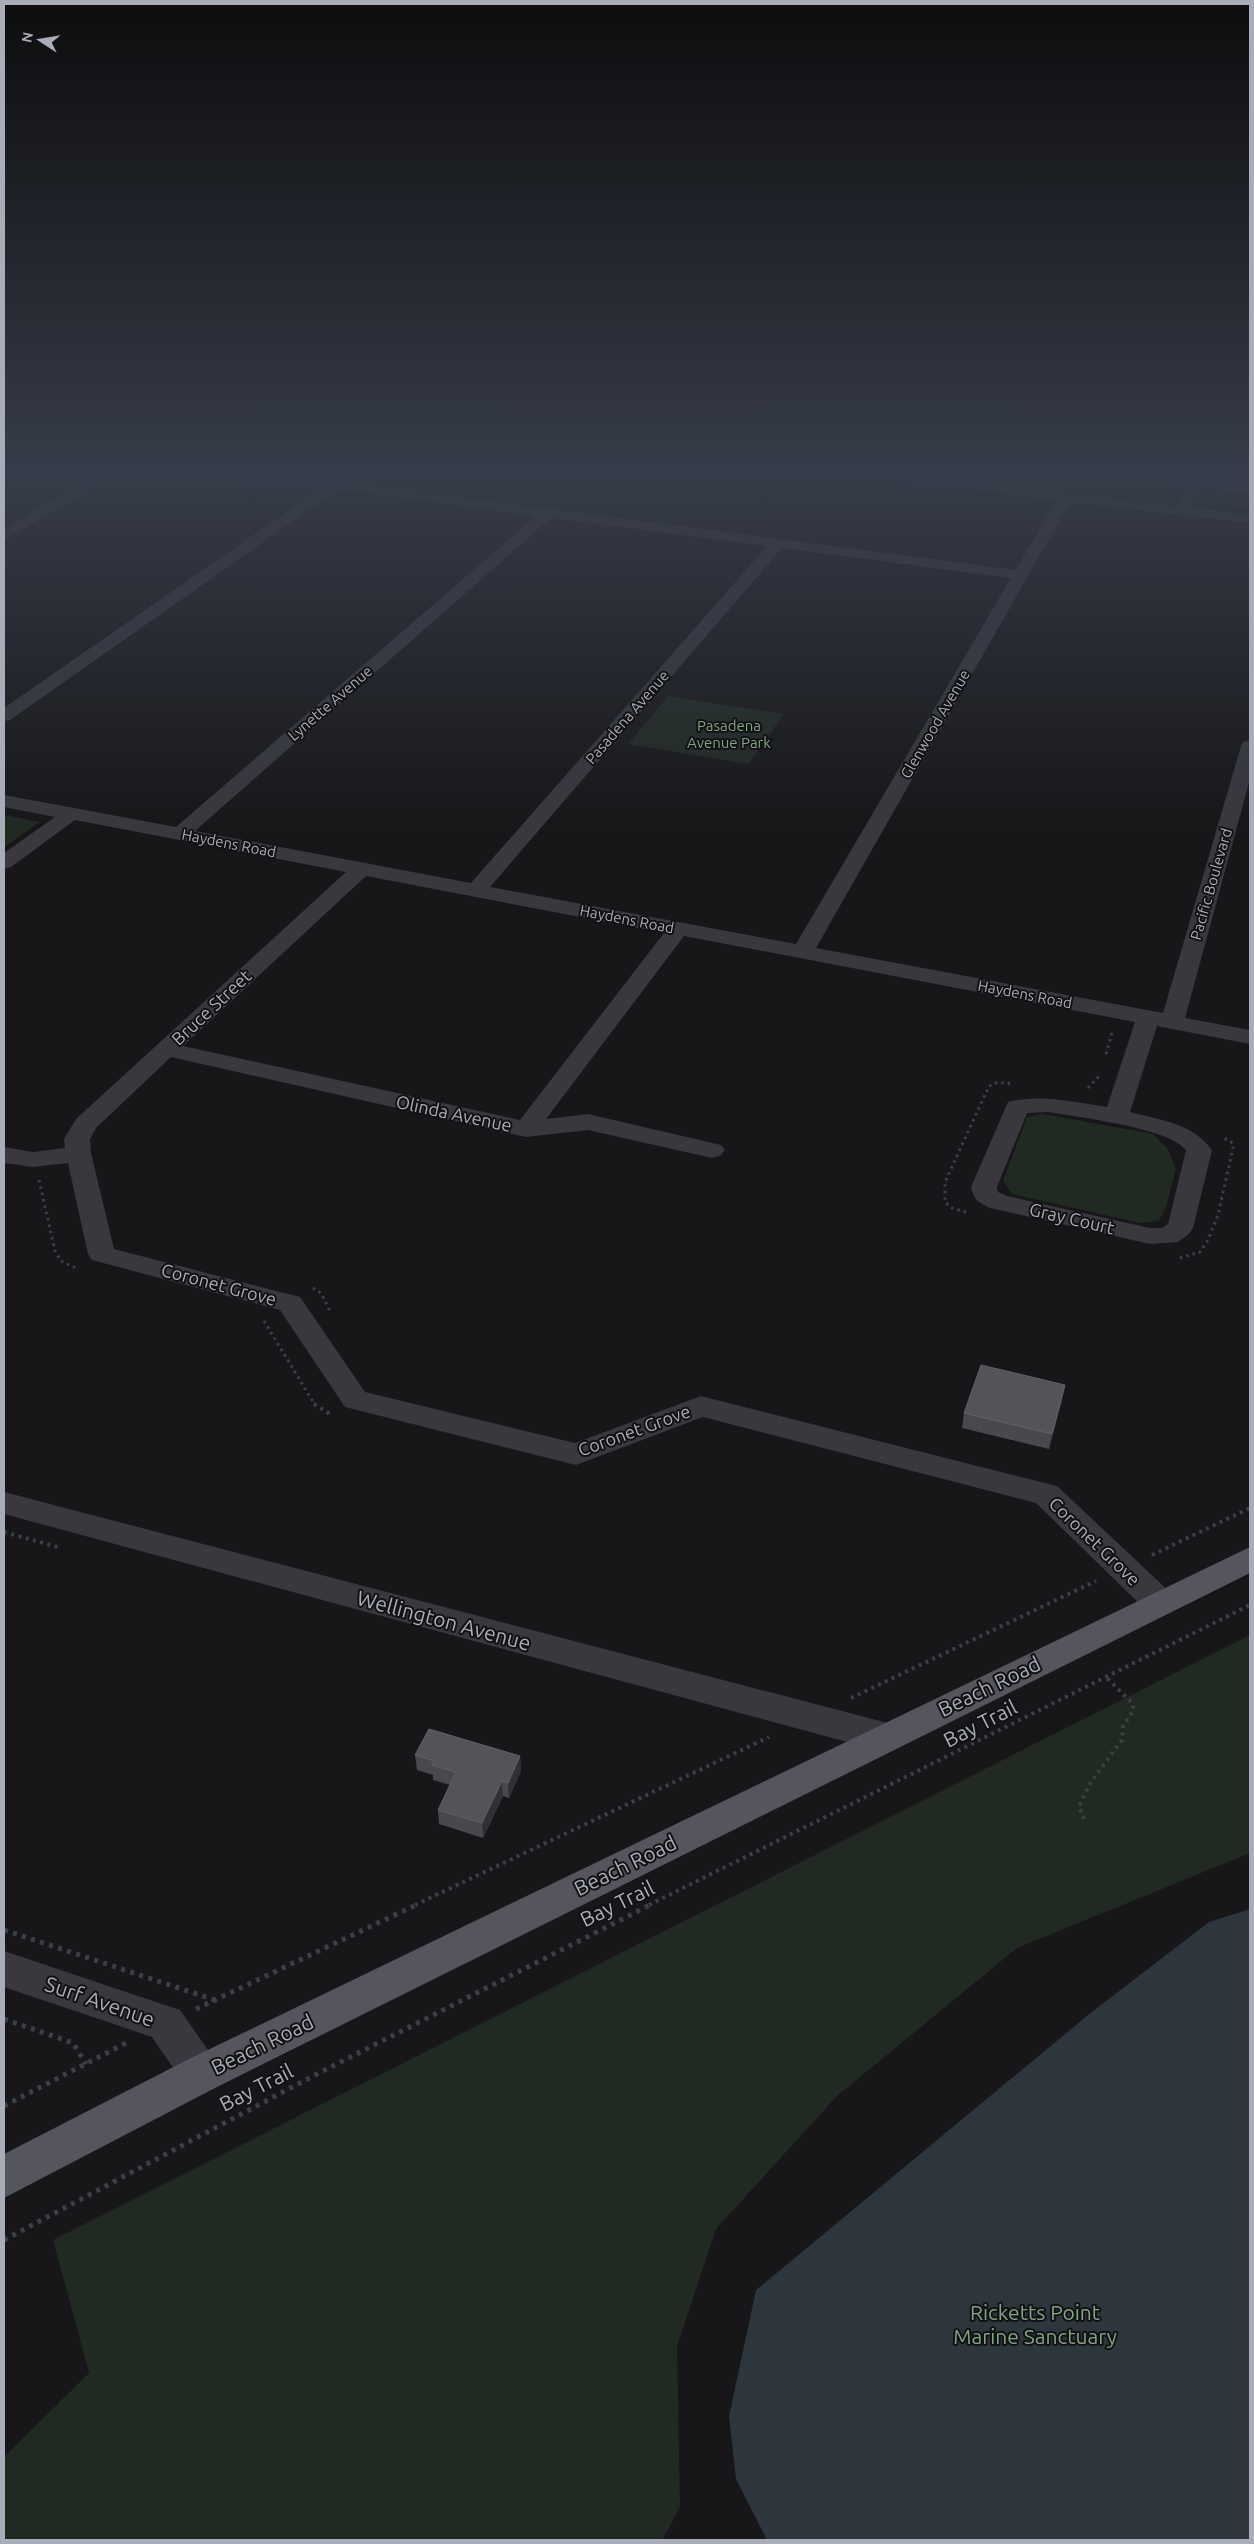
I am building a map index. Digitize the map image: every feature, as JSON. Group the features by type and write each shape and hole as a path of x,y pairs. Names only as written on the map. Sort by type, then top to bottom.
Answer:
{"main road":[{"name":"Beach Road","path":"4,2177 201,2074 884,1737 1250,1559"}],"street":[{"path":"4,716 185,590"},
{"name":"Lynette Avenue","path":"180,834 460,590"},
{"name":"Pasadena Avenue","path":"476,890 737,590"},
{"name":"Glenwood Avenue","path":"803,952 1012,590"},
{"name":"Pacific Boulevard","path":"1172,1022 1250,746"},
{"name":"Haydens Road","path":"4,801 1250,1037"},
{"path":"4,863 71,814"},
{"name":"Bruce Street","path":"78,1153 77,1139 85,1124 361,869"},
{"name":"Olinda Avenue","path":"165,1049 526,1129 678,929"},
{"path":"1116,1116 1148,1017"},
{"name":"Gray Court","path":"1048,1105 1116,1116 1181,1134 1193,1142 1199,1150 1180,1228 1168,1236 1150,1236 1000,1202 986,1196 984,1187 1017,1107 1048,1105"},
{"path":"526,1129 588,1122 712,1150"},
{"path":"4,1155 32,1161 47,1161 78,1153"},
{"name":"Coronet Grove","path":"78,1153 102,1254 290,1303 355,1400 576,1454 701,1406 1046,1494 1160,1603"},
{"name":"Wellington Avenue","path":"4,1503 884,1737"},
{"name":"Surf Avenue","path":"4,1968 166,2023 201,2074"}],"path":[{"path":"1106,1056 1113,1028"},
{"path":"1085,1091 1101,1075"},
{"path":"969,1213 952,1208 945,1202 945,1182 989,1086 998,1082 1018,1085"},
{"path":"1177,1258 1198,1253 1214,1223 1233,1148 1233,1142 1220,1136"},
{"path":"32,1161 40,1183 55,1251 61,1261 81,1270"},
{"path":"307,1284 321,1293 334,1317"},
{"path":"260,1314 316,1407 331,1415"},
{"path":"4,2106 166,2023 1250,1508"},
{"path":"1144,1548 1151,1555"},
{"path":"1089,1574 1095,1581"},
{"name":"Bay Trail","path":"4,2240 161,2155 541,1958 1107,1678 1250,1605"},
{"path":"1084,1819 1080,1806 1091,1782 1122,1740 1123,1726 1133,1711 1133,1704 1107,1678"},
{"path":"4,1930 216,2000"},
{"path":"4,2019 73,2043 86,2064"}],"green space":[{"name":"Pasadena Avenue Park","path":"668,696 784,714 748,764 628,744"},
{"path":"4,815 40,822 4,847"},
{"path":"1043,1114 1153,1134 1168,1149 1176,1169 1166,1207 1159,1221 1140,1223 1012,1194 1003,1181 1027,1117"},
{"path":"1250,1635 1250,1853 1017,1948 837,2096 716,2229 677,2346 680,2507 662,2540 4,2540 4,2457 89,2373 53,2240"}],"shaded area":[{"name":"Ricketts Point Marine Sanctuary","path":"1250,1909 1250,2540 767,2540 736,2479 729,2416 756,2290 1088,2015 1209,1922"}],"building":[{"path":"981,1365 1065,1385 1052,1434 964,1413"},
{"path":"429,1729 520,1756 508,1783 502,1781 482,1823 438,1810 456,1772 432,1765 434,1761 415,1755"}]}
